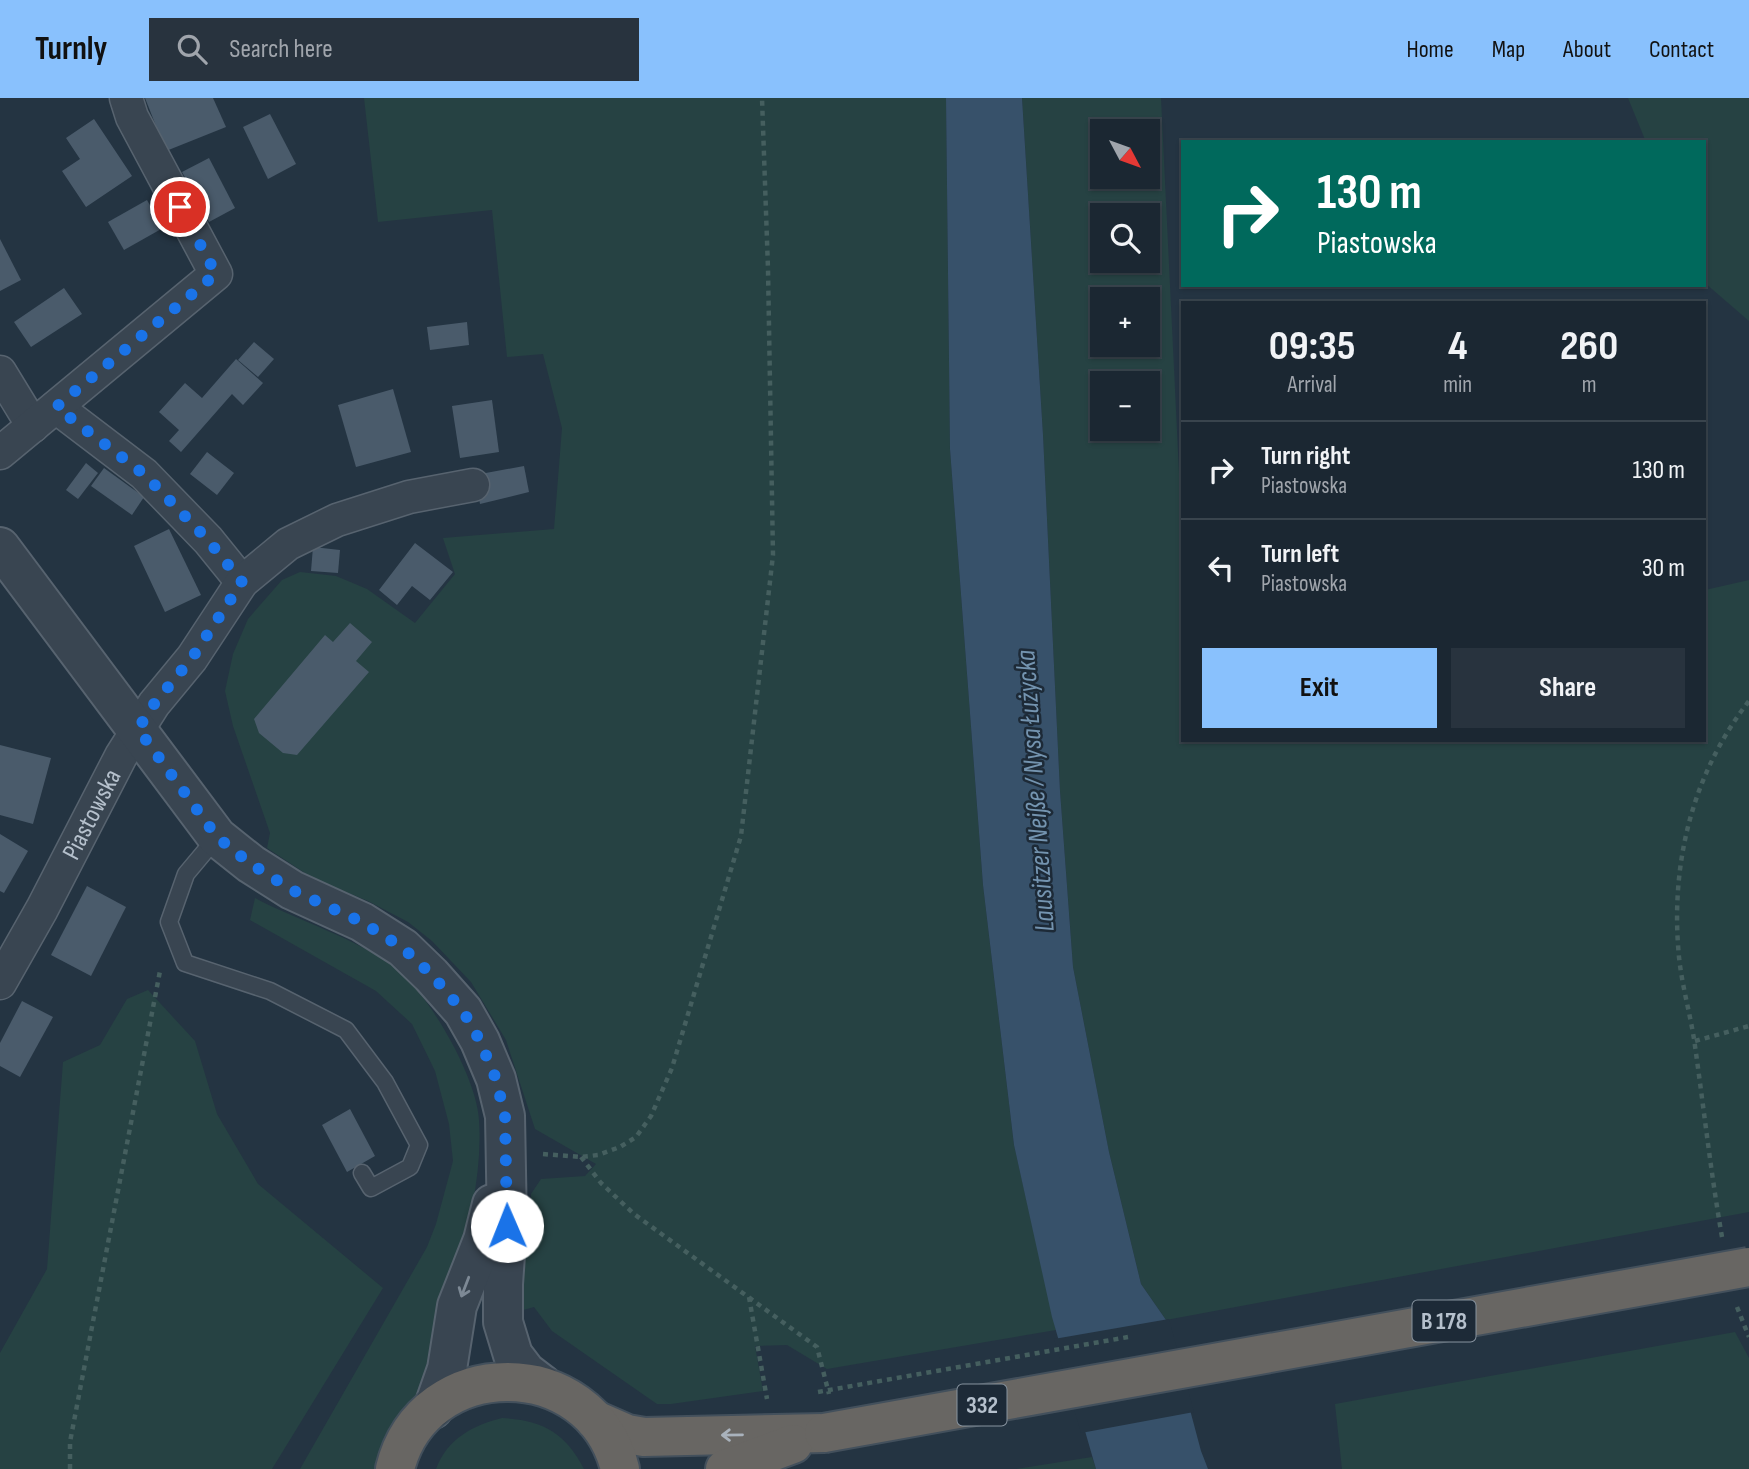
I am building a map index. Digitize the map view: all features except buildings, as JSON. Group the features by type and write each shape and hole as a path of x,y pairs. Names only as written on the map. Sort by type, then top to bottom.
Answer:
{"highway":[{"name":"B 178","path":"1139,1376 1749,1267"},
{"name":"332","path":"595,1420 627,1434 644,1437 824,1433 1139,1376"},
{"name":"332","path":"395,1469 408,1437 441,1401 485,1383 510,1381 543,1385 577,1404 595,1420 608,1438 620,1469"},
{"name":"332","path":"725,1469 824,1433"}],"street":[{"path":"0,453 216,274 132,117 126,98"},
{"path":"0,372 44,416 144,474 208,540 242,582"},
{"name":"Piastowska","path":"0,983 43,909 121,756 154,704 192,658 242,582 288,544 337,520 409,497 473,485"},
{"path":"0,547 217,837 251,864 292,890 362,922 403,948 432,975 463,1011 480,1041 496,1079 505,1116 507,1226 503,1322 513,1355 526,1372 543,1385"},
{"path":"433,1409 447,1369 457,1306 483,1240 505,1151"}],"lane":[{"path":"217,837 186,874 169,922 185,963 270,991 346,1030 385,1082 419,1145 410,1167 371,1188 362,1173"}],"path":[{"path":"505,1151 581,1157 598,1155 620,1147 636,1137 651,1116 672,1068 741,836 774,555 762,98"},
{"path":"1718,1212 1695,1041 1679,958 1676,895 1681,851 1699,788 1724,735 1749,701"},
{"path":"70,1469 70,1442 169,922"},
{"path":"1695,1041 1749,1026"},
{"path":"581,1157 601,1184 634,1214 817,1347 829,1395"},
{"path":"748,1297 768,1400"},
{"path":"1737,1305 1749,1337"}],"green space":[{"path":"364,98 946,98 950,449 983,885 1014,1145 1056,1330 827,1369 787,1345 755,1346 763,1391 657,1404 552,1331 534,1307 516,1312 518,1276 530,1236 531,1194 541,1179 585,1176 596,1164 535,1129 506,1040 471,982 432,941 408,922 368,901 314,879 267,848 270,833 233,726 225,691 233,654 248,619 282,580 300,572 336,576 367,589 415,623 455,574 443,538 554,529 562,428 543,354 507,357 492,210 378,222"},
{"path":"1022,98 1161,98 1181,514 1181,742 1706,742 1706,590 1749,580 1749,1212 1166,1320 1141,1284 1109,1152 1073,967 1060,791 1043,435"},
{"path":"1628,98 1749,98 1749,321 1706,284 1706,140 1645,140"},
{"path":"255,898 364,948 397,969 423,998 450,1039 470,1082 476,1103 480,1142 476,1187 434,1359 425,1386 388,1435 375,1469 300,1469 427,1247 453,1161 449,1124 435,1071 412,1024 376,991 250,920"},
{"path":"148,990 195,1041 217,1114 258,1184 383,1288 272,1469 0,1469 0,1353 47,1269 63,1062 100,1045 127,999"},
{"path":"1735,1332 1749,1358 1749,1469 1342,1469 1335,1404"},
{"path":"502,1418 529,1422 551,1430 569,1446 584,1469 436,1469 447,1449 462,1435"},
{"path":"1092,1457 1096,1469 1016,1469"}],"water":[{"name":"Lausitzer Neiße / Nysa Łużycka","path":"946,98 1022,98 1043,435 1060,791 1073,967 1109,1152 1141,1284 1166,1320 1208,1469 1096,1469 1052,1317 1014,1145 983,885 950,449"}],"pier":[{"path":"1169,1319 1194,1412 1081,1433 1054,1339"}],"route":[{"path":"180,207 216,274 56,407 144,474 208,540 242,582 192,658 154,704 138,729 217,837 251,864 292,890 362,922 403,948 432,975 463,1011 480,1041 496,1079 505,1116 507,1226"}]}
